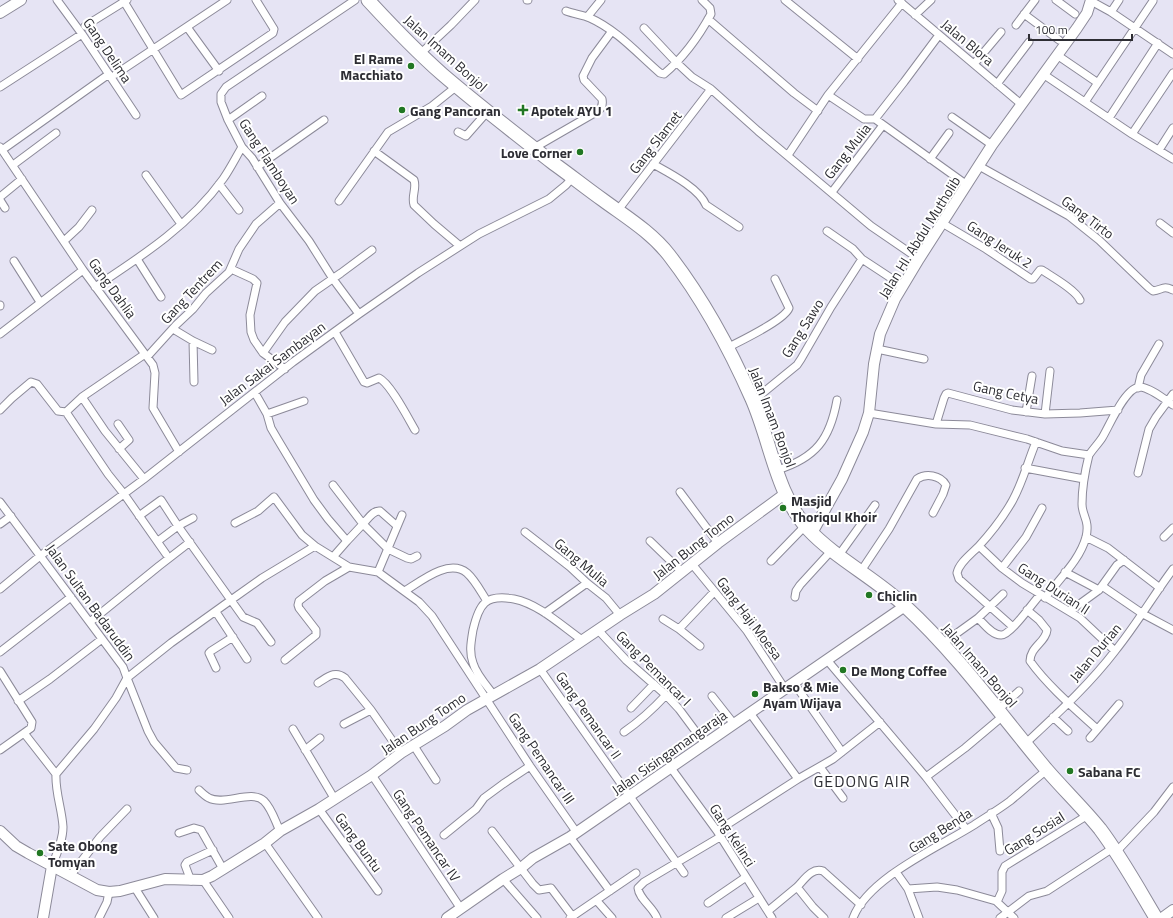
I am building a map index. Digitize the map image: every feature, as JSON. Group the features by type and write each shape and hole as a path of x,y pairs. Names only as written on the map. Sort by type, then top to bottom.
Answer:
{"highway":[{"name":"Jalan Imam Bonjol","path":"368,0 420,54 457,86 534,148 651,236 668,254 728,348 753,401 777,470 794,511 809,529 835,552 874,580 905,606 942,644 1047,770 1088,815 1115,850 1156,918"}],"street":[{"path":"0,13 21,0"},
{"name":"Gang Delima","path":"57,0 113,74 136,115"},
{"path":"1,148 227,0"},
{"path":"85,26 125,1 181,95 219,71 274,32 274,29 256,0"},
{"name":"Gang Flamboyan","path":"355,0 226,87 220,97 228,120 242,147 252,158 280,203 309,241 333,279 359,314"},
{"path":"420,54 475,0"},
{"path":"588,16 601,0"},
{"path":"566,11 577,15 588,16 612,31 660,73 664,74 691,44 711,14 711,10 702,0"},
{"path":"785,0 858,58"},
{"path":"915,15 932,0"},
{"path":"1016,25 1035,0"},
{"path":"1056,0 1074,14"},
{"path":"1091,0 1173,54"},
{"name":"Jalan HI. Abdul Mutholib","path":"809,529 848,467 863,432 869,413 880,334 895,299 992,145 1080,23 1087,12 1091,0"},
{"path":"1111,12 1119,0"},
{"path":"1085,102 1153,1"},
{"path":"788,154 828,95 900,2"},
{"name":"Jalan Blora","path":"900,2 1021,104"},
{"path":"1024,14 1058,40"},
{"path":"708,19 794,93 818,111"},
{"path":"187,27 219,71"},
{"path":"644,28 692,77 712,89 758,131 788,154 871,226 919,259"},
{"path":"534,148 600,109 602,99 584,80 583,76 592,58 612,31"},
{"path":"974,64 1001,32"},
{"path":"0,87 82,34"},
{"path":"875,119 939,35"},
{"path":"997,84 1029,42"},
{"path":"1110,118 1158,44"},
{"path":"1057,55 1098,83"},
{"path":"1132,134 1173,73"},
{"path":"1043,74 1132,134 1173,158"},
{"path":"339,201 388,132 432,106 457,86"},
{"name":"Gang Slamet","path":"618,210 678,130 692,115 712,89"},
{"path":"828,95 864,119 875,119 967,185"},
{"path":"228,120 262,96"},
{"path":"458,132 466,136 488,111"},
{"path":"952,117 992,145"},
{"path":"257,167 324,120"},
{"name":"Gang Mulia","path":"832,192 883,125"},
{"path":"1159,150 1173,128"},
{"path":"13,165 56,133"},
{"path":"930,159 949,133"},
{"path":"95,287 137,259 202,205 223,179 242,147"},
{"name":"Gang Dahlia","path":"1,148 83,270 153,365 155,373 153,408 180,452"},
{"path":"374,151 414,180 416,184 413,200 414,205 460,246"},
{"path":"653,164 678,178 703,199 706,205 739,227"},
{"name":"Gang Tirto","path":"979,166 1069,216 1099,240 1153,291 1163,287 1168,287 1173,290"},
{"path":"146,175 181,224"},
{"name":"Jalan Sakai Sambayan","path":"0,589 40,556 180,452 285,369 359,314 418,273 479,234 549,199 573,177"},
{"path":"5,208 0,199 22,179"},
{"path":"219,184 239,210"},
{"name":"Gang Tentrem","path":"66,412 82,397 146,355 173,329 230,269 239,249 256,224 280,203"},
{"path":"64,241 79,227 92,210"},
{"name":"Gang Jeruk 2","path":"942,223 986,249 1031,279 1033,279 1040,270 1042,270 1068,288 1078,296 1080,300"},
{"path":"1160,223 1173,233"},
{"path":"827,231 853,249 862,259 903,286"},
{"path":"263,353 285,322 315,290 333,279 372,250"},
{"path":"137,259 161,297"},
{"name":"Gang Sawo","path":"753,401 797,365 831,307 862,259"},
{"path":"14,261 40,302"},
{"path":"230,269 253,279 257,283 250,315 250,328 254,340 263,353 285,369"},
{"path":"0,334 83,270"},
{"path":"728,348 773,323 789,310 775,278"},
{"path":"173,329 212,350"},
{"path":"335,332 364,382 367,383 381,378 389,387 415,430"},
{"path":"193,341 194,382"},
{"path":"1138,388 1141,375 1159,344"},
{"path":"877,350 924,359"},
{"path":"1045,414 1050,370"},
{"path":"1026,412 1032,376"},
{"path":"0,410 31,382 36,384 58,411 66,412 108,474 124,494 166,554"},
{"path":"978,618 994,633 1000,636 1004,635 1065,572 1080,552 1086,537 1088,523 1082,505 1084,479 1089,455 1129,394 1138,388 1144,388 1170,403"},
{"path":"255,393 267,414 271,428 314,500 347,541"},
{"name":"Gang Cetya","path":"936,424 944,398 948,393 1012,410 1045,414 1118,410"},
{"path":"1138,473 1149,430 1156,417 1170,403 1173,394"},
{"path":"82,397 93,415 144,479"},
{"path":"777,470 793,464 814,452 829,431 837,400"},
{"path":"267,414 304,401"},
{"path":"869,413 936,424 970,425 1036,442 1062,451 1089,455"},
{"path":"118,424 129,440 119,449"},
{"path":"1013,627 959,579 956,573 998,523 1011,504 1036,442"},
{"path":"1025,468 1084,479"},
{"path":"861,571 889,529 917,479 922,476 928,475 935,477 944,482 946,485 933,513"},
{"path":"333,485 363,524 388,549 411,559 417,556"},
{"path":"680,492 718,543"},
{"name":"Jalan Bung Tomo","path":"0,831 16,846 97,890 109,892 135,888 153,881 165,879 203,880 224,869 265,843 280,831 319,809 372,775 401,753 489,696 540,669 654,594 718,543 786,492"},
{"path":"235,523 258,511 274,498 302,535 315,546 350,567 378,572 419,602 432,616 489,696"},
{"path":"139,516 161,500 243,617 257,623 271,642"},
{"name":"Jalan Sultan Badaruddin","path":"0,502 123,667 127,678 116,698 94,729 56,774"},
{"path":"795,597 800,585 835,552 876,505"},
{"path":"1002,568 1026,537 1042,508"},
{"path":"333,557 378,510 397,526"},
{"path":"378,572 402,515"},
{"path":"0,524 11,516"},
{"path":"158,541 178,526 193,518"},
{"path":"1164,537 1173,528"},
{"path":"771,561 809,529"},
{"name":"Gang Mulia","path":"525,532 570,567 606,598 620,615"},
{"path":"1086,537 1098,542 1160,588"},
{"path":"650,541 682,572"},
{"path":"90,622 158,566 190,542"},
{"path":"187,770 176,768 154,742 148,731 127,678 171,643 262,578 315,546"},
{"name":"Gang Durian II","path":"979,546 1002,568 1043,596 1080,618 1115,651"},
{"path":"1070,611 1101,588 1117,565 1124,560"},
{"name":"Gang Haji Moesa","path":"692,564 747,630 785,689"},
{"path":"285,660 316,636 317,633 298,608 299,601 325,581 350,567"},
{"path":"405,591 431,575 445,568 452,567 466,572 487,601"},
{"name":"Jalan Durian","path":"1026,743 1069,703 1115,651 1143,614 1173,569"},
{"path":"1065,572 1101,588 1143,614 1173,630"},
{"path":"545,613 587,583"},
{"path":"679,628 714,592"},
{"path":"942,644 978,618 1003,594"},
{"path":"0,652 71,598"},
{"path":"489,696 473,665 470,646 479,609 487,601 495,599 515,599 526,603 545,613 582,640"},
{"name":"Jalan Sisingamangaraja","path":"447,918 521,868 533,858 573,835 905,606"},
{"path":"1027,610 1039,620 1047,630 1046,634 1032,651 1030,661 1042,676 1097,729"},
{"path":"216,612 247,659"},
{"path":"663,619 679,628 700,646"},
{"name":"Gang Pemancar I","path":"598,630 613,648 666,695 705,744"},
{"path":"216,668 210,656 211,651 232,637"},
{"path":"18,701 50,679 102,639"},
{"path":"827,660 926,777 966,829"},
{"name":"Gang Pemancar II","path":"540,669 684,873"},
{"path":"0,671 32,723 31,728 0,750"},
{"path":"318,683 334,674 340,674 345,678 371,710 401,753"},
{"path":"794,683 842,752"},
{"path":"631,708 654,684"},
{"path":"926,777 964,748 1001,713 1019,691"},
{"path":"624,732 637,723 666,695"},
{"name":"Gang Pemancar III","path":"489,696 530,766 610,891"},
{"path":"712,696 734,724"},
{"path":"1090,738 1119,704"},
{"path":"344,724 371,710"},
{"path":"750,713 798,779"},
{"path":"1053,717 1068,731"},
{"path":"657,918 655,913 640,895 638,888 644,882 677,863 798,779 820,767 880,722"},
{"path":"293,729 304,750 334,798"},
{"path":"24,733 56,774 57,791 63,827 61,840 52,866 43,918"},
{"path":"304,750 320,738"},
{"path":"414,746 436,780"},
{"path":"444,835 476,809 484,798 530,766"},
{"path":"820,767 843,798"},
{"name":"Gang Kelinci","path":"671,768 719,834 772,918"},
{"name":"Gang Benda","path":"853,918 855,913 878,884 1009,802 1047,770"},
{"name":"Gang Pemancar IV","path":"372,775 461,909"},
{"path":"1000,918 1007,911 1029,896 1047,891 1115,850 1144,824 1173,787"},
{"path":"199,790 214,800 230,800 249,796 255,796 263,799 280,831"},
{"path":"1167,795 1173,800"},
{"path":"70,876 100,837 127,809"},
{"name":"Gang Buntu","path":"319,809 378,891"},
{"path":"991,813 998,828 1000,851"},
{"name":"Gang Sosial","path":"997,902 1002,891 1002,872 1005,866 1088,815"},
{"path":"179,833 194,828 201,830 224,869"},
{"path":"492,831 539,890 548,888 552,889 571,917 597,901 636,873"},
{"path":"265,843 318,918"},
{"path":"191,880 185,865 187,862 213,850"},
{"path":"768,911 797,887 813,871 819,870 861,905"},
{"path":"896,872 908,890 919,918"},
{"path":"708,903 746,877"},
{"path":"503,879 537,918"},
{"path":"203,880 229,918"},
{"path":"797,887 824,918"},
{"path":"908,890 924,887 948,887 975,896 992,899 1014,918"},
{"path":"135,888 154,918"},
{"path":"99,918 107,902 109,892"},
{"path":"726,918 759,898"},
{"path":"597,901 612,918"},
{"path":"1162,918 1173,910"}],"place":[{"name":"El Rame Macchiato","path":"411,66"},
{"name":"Gang Pancoran","path":"402,110"},
{"name":"Apotek AYU 1","path":"523,110"},
{"name":"Love Corner","path":"580,152"},
{"name":"Masjid Thoriqul Khoir","path":"783,508"},
{"name":"Chiclin","path":"869,595"},
{"name":"De Mong Coffee","path":"843,670"},
{"name":"Bakso & Mie Ayam Wijaya","path":"755,694"},
{"name":"Sabana FC","path":"1070,771"},
{"name":"Sate Obong Tomyan","path":"40,853"}],"district":[{"name":"GEDONG AIR","path":"862,781"}]}
